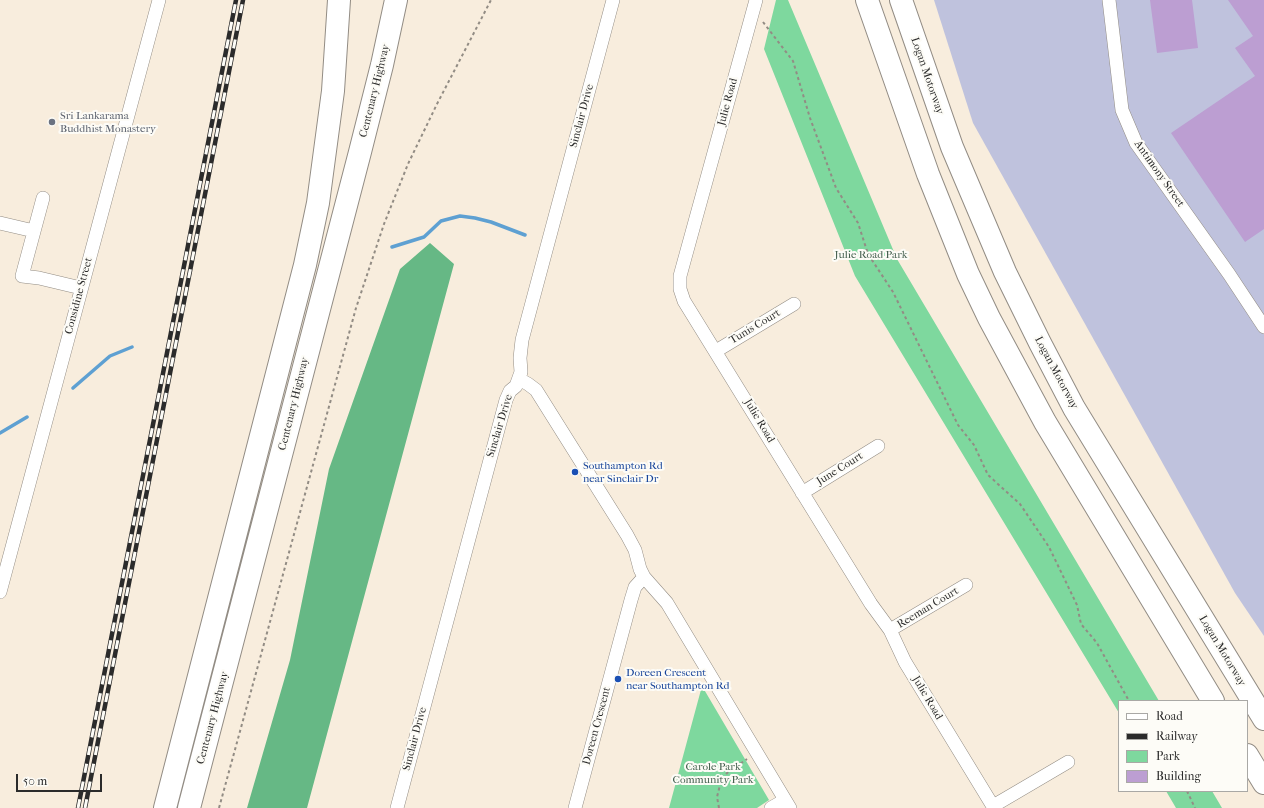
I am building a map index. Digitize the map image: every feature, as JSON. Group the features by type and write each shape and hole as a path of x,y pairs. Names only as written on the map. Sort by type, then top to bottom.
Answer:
{"highway":[{"name":"Centenary Highway","path":"165,808 305,265 318,203 332,99 339,0"},
{"name":"Centenary Highway","path":"189,808 360,152 382,65 396,0"},
{"name":"Logan Motorway","path":"901,0 952,147 1002,265 1040,343 1074,408 1264,719"},
{"path":"866,2 928,174 968,274 989,318 1045,422 1213,700"},
{"path":"1248,757 1264,783"}],"street":[{"name":"Considine Street","path":"0,592 158,0"},
{"name":"Sinclair Drive","path":"397,808 506,400 510,391 516,386 521,372 520,358 522,340 613,0"},
{"name":"Julie Road","path":"756,0 680,276 680,289 684,301 802,493 871,604 890,630 905,662 994,807"},
{"name":"Antimony Street","path":"1108,0 1122,110 1136,142 1230,274 1264,327"},
{"path":"43,198 22,276 39,278 81,288"},
{"path":"0,223 34,231"},
{"name":"Tunis Court","path":"716,351 794,304"},
{"path":"519,379 536,390 627,536 635,550 638,563 644,577 667,604 787,804 771,808"},
{"name":"June Court","path":"802,493 878,446"},
{"name":"Doreen Crescent","path":"575,808 631,600 635,587 644,577"},
{"name":"Reeman Court","path":"890,630 966,585"},
{"path":"994,807 1068,762"}],"path":[{"path":"219,808 356,308 382,231 408,164 437,104 491,0"},
{"path":"762,21 793,61 810,118 836,188 858,223 868,254 893,292 958,425 974,445 988,475 1020,504 1049,547 1077,605 1081,624 1097,643 1128,700"},
{"path":"720,808 717,797 720,785 727,773 747,759"},
{"path":"1187,792 1195,808"}],"shaded area":[{"path":"934,0 1264,0 1264,636 1235,593 973,123"}],"green space":[{"name":"Julie Road Park","path":"776,0 788,0 897,259 1158,700 1118,700 1118,711 855,276 764,49"},
{"path":"430,243 454,264 307,808 247,808 290,660 329,469 400,269"},
{"name":"Carole Park Community Park","path":"702,686 769,800 757,808 669,808"},
{"path":"1167,792 1213,792 1222,808 1176,808"}],"building":[{"path":"1150,0 1192,0 1198,48 1157,53"},
{"path":"1228,0 1264,0 1264,229 1245,242 1171,133 1255,76 1235,48 1253,36"}],"waterway":[{"path":"392,247 424,237 441,221 460,216 491,222 525,235"},
{"path":"73,388 110,356 132,347"},
{"path":"0,433 27,417"}],"railway":[{"path":"78,808 236,0"},
{"path":"85,808 243,0"}],"place":[{"name":"Sri Lankarama Buddhist Monastery","path":"52,122"},
{"name":"Southampton Rd near Sinclair Dr","path":"575,472"},
{"name":"Doreen Crescent near Southampton Rd","path":"618,679"}]}
